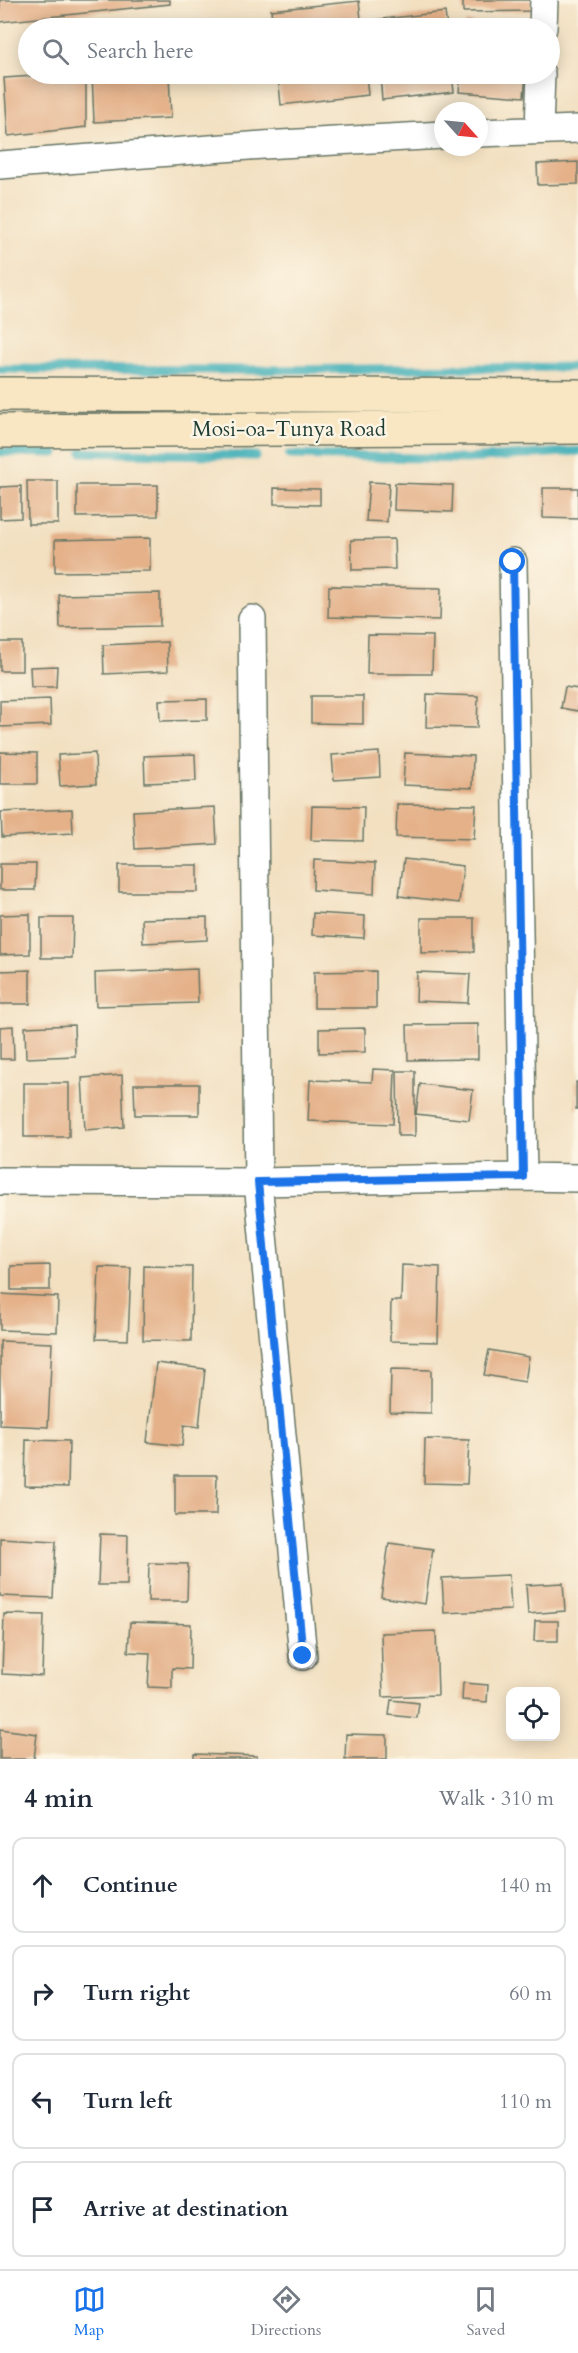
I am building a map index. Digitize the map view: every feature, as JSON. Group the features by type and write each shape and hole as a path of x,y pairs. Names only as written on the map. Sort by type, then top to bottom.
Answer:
{"main road":[{"name":"Mosi-oa-Tunya Road","path":"0,394 578,396"},
{"name":"Mosi-oa-Tunya Road","path":"0,431 578,427"}],"street":[{"path":"543,18 544,0"},
{"path":"539,129 541,84"},
{"path":"488,132 578,129"},
{"path":"0,165 263,145 434,136"},
{"path":"513,562 523,1177"},
{"path":"252,619 258,1182 303,1656"},
{"path":"0,1182 578,1178"}],"building":[{"path":"0,0 170,0 170,4 38,18 18,18 18,20 0,22"},
{"path":"463,0 532,0 532,11 463,12"},
{"path":"359,1 361,18 272,18 271,10"},
{"path":"445,12 446,18 392,18"},
{"path":"18,77 18,84 86,84 86,127 8,136 4,78"},
{"path":"92,84 169,84 171,118 94,122"},
{"path":"279,84 367,84 368,95 281,105"},
{"path":"381,84 453,84 454,92 382,100"},
{"path":"460,84 525,84 524,97 459,92"},
{"path":"578,162 578,184 538,185 537,164"},
{"path":"27,481 58,481 58,524 28,524"},
{"path":"369,482 389,483 387,522 366,521"},
{"path":"395,483 453,485 452,512 394,510"},
{"path":"77,485 158,485 158,516 77,517"},
{"path":"21,486 21,518 0,519 0,487"},
{"path":"274,488 320,489 320,505 274,504"},
{"path":"543,488 578,488 578,519 543,518"},
{"path":"150,538 150,571 55,572 55,540"},
{"path":"394,539 395,569 352,570 351,540"},
{"path":"329,586 441,588 440,620 328,617"},
{"path":"160,593 160,626 60,628 59,595"},
{"path":"368,635 433,636 432,674 367,674"},
{"path":"0,642 22,642 22,671 0,671"},
{"path":"167,642 168,671 104,674 103,645"},
{"path":"57,666 56,687 31,687 30,667"},
{"path":"565,687 578,689 578,711 561,708"},
{"path":"427,694 478,696 477,728 426,727"},
{"path":"311,696 363,696 363,724 311,723"},
{"path":"50,699 51,725 0,727 0,701"},
{"path":"207,699 207,720 160,721 159,700"},
{"path":"0,752 37,753 37,784 0,784"},
{"path":"379,752 380,777 334,780 332,755"},
{"path":"95,753 96,784 60,786 58,755"},
{"path":"405,753 473,756 472,788 403,785"},
{"path":"195,754 196,781 145,783 144,756"},
{"path":"397,804 476,805 474,839 396,837"},
{"path":"312,806 364,807 363,841 311,840"},
{"path":"215,807 217,844 135,849 133,811"},
{"path":"72,809 73,833 2,837 1,812"},
{"path":"404,859 463,866 459,903 399,896"},
{"path":"314,860 375,863 374,894 313,890"},
{"path":"0,864 36,864 35,890 0,890"},
{"path":"119,865 198,865 198,892 119,892"},
{"path":"313,913 365,916 364,938 312,935"},
{"path":"30,914 30,954 0,955 0,915"},
{"path":"207,917 207,940 143,943 142,919"},
{"path":"41,918 73,918 72,958 41,958"},
{"path":"421,918 474,918 474,952 421,953"},
{"path":"197,969 198,1003 96,1006 95,973"},
{"path":"30,970 30,1004 0,1004 0,971"},
{"path":"376,971 376,1008 314,1008 314,972"},
{"path":"417,972 470,974 468,1003 416,1001"},
{"path":"478,1024 478,1059 408,1060 407,1025"},
{"path":"74,1025 75,1056 26,1058 25,1027"},
{"path":"13,1026 14,1059 0,1059 0,1027"},
{"path":"365,1028 365,1052 319,1053 319,1029"},
{"path":"373,1069 395,1070 393,1124 308,1121 310,1080 372,1082"},
{"path":"397,1071 415,1071 415,1136 398,1136"},
{"path":"122,1075 124,1127 85,1130 82,1078"},
{"path":"576,1082 578,1082 578,1109 576,1109"},
{"path":"24,1083 69,1083 69,1137 24,1137"},
{"path":"134,1084 199,1084 199,1115 135,1115"},
{"path":"420,1084 473,1090 469,1120 416,1114"},
{"path":"50,1265 50,1290 11,1290 11,1266"},
{"path":"402,1265 440,1267 438,1342 390,1341 391,1301 401,1301"},
{"path":"144,1266 192,1267 191,1341 143,1340"},
{"path":"99,1267 131,1268 128,1340 96,1339"},
{"path":"0,1294 58,1297 57,1332 0,1330"},
{"path":"0,1341 52,1343 48,1427 0,1425"},
{"path":"489,1350 529,1357 525,1382 484,1375"},
{"path":"156,1363 205,1369 199,1427 184,1425 182,1446 147,1442"},
{"path":"391,1369 431,1370 431,1413 390,1412"},
{"path":"425,1439 469,1440 467,1484 424,1483"},
{"path":"26,1440 69,1441 68,1487 25,1486"},
{"path":"175,1475 217,1475 216,1515 175,1515"},
{"path":"100,1534 128,1535 127,1585 98,1585"},
{"path":"0,1538 56,1541 53,1598 0,1596"},
{"path":"389,1543 433,1549 425,1604 381,1597"},
{"path":"149,1563 188,1564 187,1601 148,1601"},
{"path":"509,1575 511,1610 444,1613 442,1578"},
{"path":"563,1583 565,1611 528,1614 526,1585"},
{"path":"4,1614 44,1615 42,1676 2,1674"},
{"path":"535,1621 558,1621 558,1641 534,1641"},
{"path":"130,1622 191,1624 190,1669 172,1668 172,1688 148,1687 150,1653 128,1652"},
{"path":"436,1631 438,1695 383,1697 381,1633"},
{"path":"463,1683 488,1685 487,1702 462,1700"},
{"path":"391,1700 419,1703 417,1718 389,1715"},
{"path":"0,1729 37,1734 34,1759 0,1759"},
{"path":"346,1734 387,1735 387,1759 345,1759"},
{"path":"194,1754 257,1756 257,1759 194,1759"}],"waterway":[{"path":"0,369 250,370 578,367"},
{"path":"289,455 467,459 578,451"},
{"path":"0,452 55,453"},
{"path":"82,452 256,456"}],"route":[{"path":"303,1656 258,1182 523,1177 513,562"}]}
